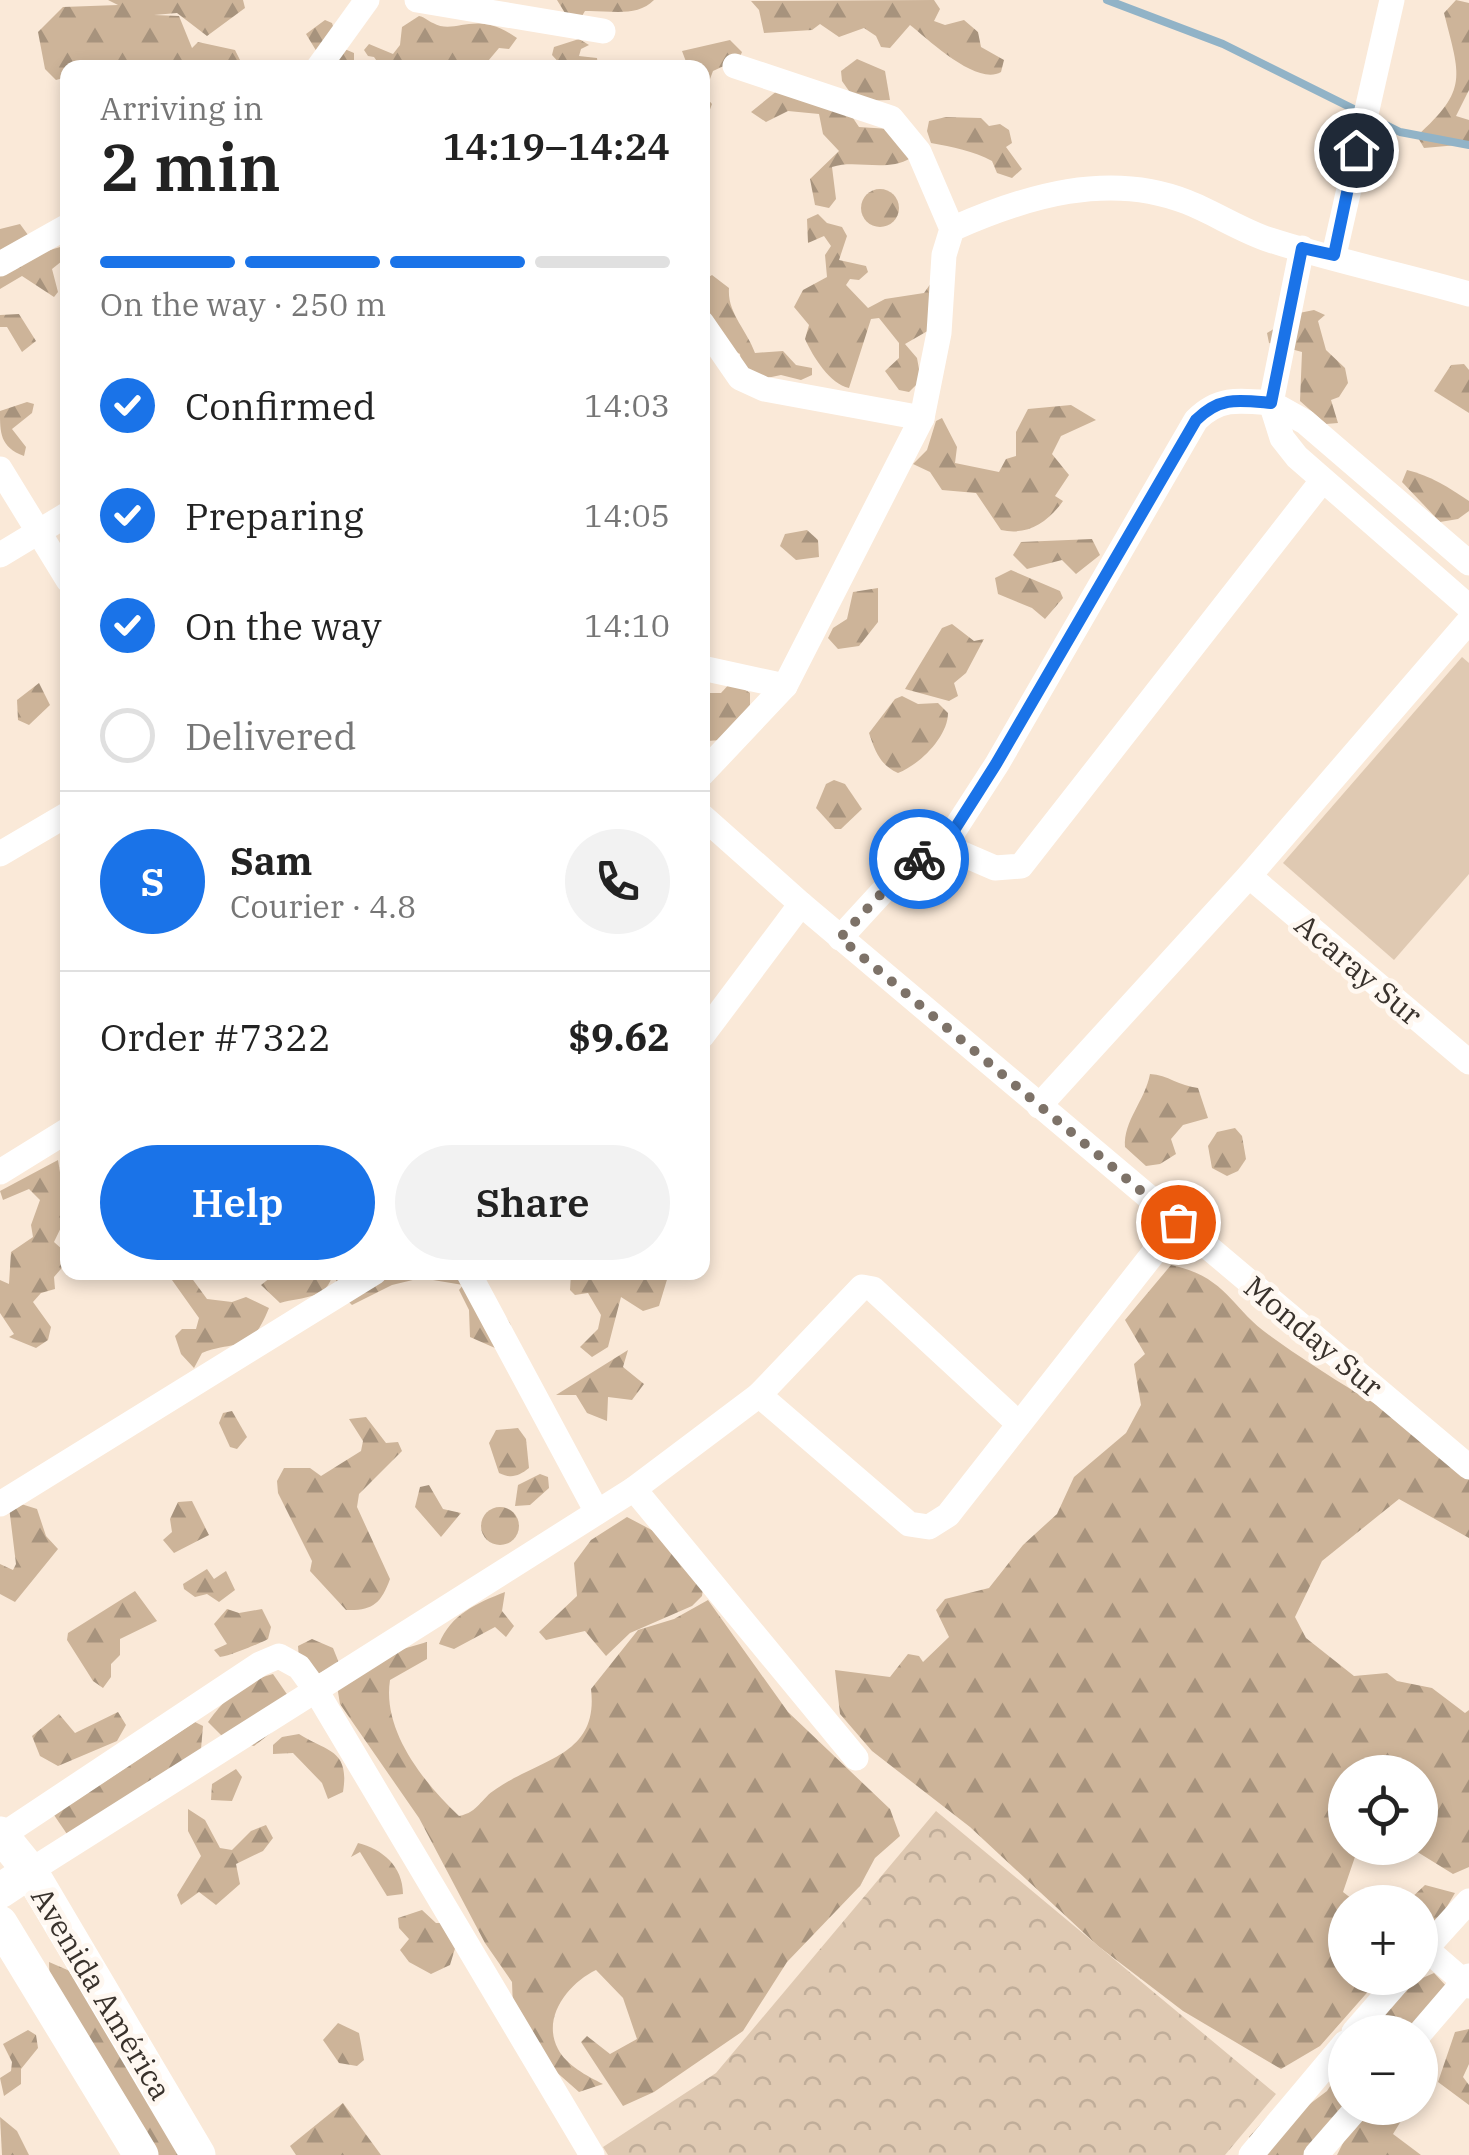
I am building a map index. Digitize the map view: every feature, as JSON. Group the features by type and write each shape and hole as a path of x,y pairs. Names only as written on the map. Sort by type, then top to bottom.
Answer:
{"main road":[{"name":"Avenida América","path":"0,1836 30,1871 198,2155"},
{"path":"0,1891 30,1871"},
{"name":"Avenida América","path":"0,1923 141,2155"}],"street":[{"path":"324,60 367,0"},
{"path":"417,0 602,30"},
{"path":"1334,255 1392,0"},
{"path":"710,766 786,686 922,418 939,333 944,255 952,229 919,152 891,118 735,66"},
{"path":"952,229 1022,201 1085,188 1124,187 1184,201 1268,240 1469,294"},
{"path":"0,264 60,230"},
{"path":"1302,248 1271,403 1282,438 1322,481 1469,607"},
{"path":"710,335 740,378 764,389 922,418"},
{"path":"840,938 908,865 944,846 1196,420 1210,406 1229,399 1271,403 1304,422 1469,563"},
{"path":"0,468 60,566"},
{"path":"944,846 994,868 1021,866 1322,481"},
{"path":"0,555 60,519"},
{"path":"1039,1106 1249,876 1469,620"},
{"path":"710,670 786,686"},
{"path":"0,854 60,819"},
{"name":"Monday Sur","path":"710,823 840,938 1469,1467"},
{"name":"Acaray Sur","path":"1249,876 1469,1062"},
{"path":"710,1025 801,904"},
{"path":"0,1172 60,1135"},
{"path":"759,1396 909,1524 929,1527 948,1515 1178,1222"},
{"path":"0,1504 361,1280"},
{"path":"472,1280 597,1512"},
{"path":"30,1871 634,1489 759,1396 862,1287 873,1288 1019,1424"},
{"path":"634,1489 856,1758"},
{"path":"0,1836 260,1664 279,1656 300,1668 315,1689 592,2155"},
{"path":"1438,1935 1469,1901"},
{"path":"1436,2015 1467,1981 1438,1961"},
{"path":"1369,2015 1386,1995"},
{"path":"1250,2155 1328,2063"},
{"path":"1316,2155 1342,2125"}],"green space":[{"path":"108,0 243,0 245,8 207,36 177,13 154,15 179,16 192,48 198,42 235,50 240,60 60,60 60,79 56,80 45,69 38,32 63,7 118,5"},
{"path":"557,0 654,0 631,11 585,11 582,16 568,18"},
{"path":"934,0 940,9 934,21 945,25 964,20 978,32 981,47 1004,60 1001,72 991,75 967,68 910,25 890,48 881,47 876,36 864,28 839,37 820,24 812,30 764,33 759,10 751,1"},
{"path":"1456,0 1469,3 1469,90 1456,116 1469,120 1469,144 1424,148 1417,136 1445,106 1456,81 1444,13"},
{"path":"419,16 441,26 489,25 517,38 509,49 499,48 489,60 376,60 368,56 364,50 369,44 393,54 400,45 402,27"},
{"path":"325,20 332,23 340,47 354,53 354,60 322,60 306,34"},
{"path":"579,39 589,45 581,49 579,56 597,60 557,60 552,55 554,47"},
{"path":"730,40 742,52 739,59 713,71 710,79 710,60 685,60 682,51"},
{"path":"857,59 885,71 890,100 856,101 842,81 841,71"},
{"path":"783,86 853,118 859,127 889,129 911,158 891,165 832,167 836,199 829,208 815,205 810,179 839,151 823,134 819,114 788,111 766,122 751,112"},
{"path":"946,117 981,118 989,126 1000,124 1009,130 1012,143 1006,147 1022,169 1012,178 997,173 992,161 931,143 929,121"},
{"path":"880,189 893,195 899,208 893,221 880,227 867,221 861,208 867,195"},
{"path":"818,214 827,223 842,227 847,236 839,260 866,266 868,272 859,280 850,279 846,285 868,308 885,299 924,293 931,283 931,329 905,344 917,358 921,380 909,392 899,390 885,371 899,358 899,343 879,318 871,319 849,388 829,375 808,346 805,339 809,325 794,307 803,290 827,277 825,255 831,246 824,236 808,243 807,219"},
{"path":"20,224 31,239 30,256 60,247 60,263 52,269 58,292 54,297 22,276 0,289 0,229"},
{"path":"710,276 729,288 734,313 755,353 783,351 796,365 812,368 812,375 801,380 781,375 753,381 741,365 740,354 729,348 710,326"},
{"path":"1314,310 1325,315 1318,321 1326,350 1345,368 1348,383 1339,397 1331,400 1338,423 1326,424 1300,401 1302,352 1269,343 1267,333 1299,313"},
{"path":"19,314 36,341 22,352 7,327 0,327 0,315"},
{"path":"1464,364 1469,370 1469,413 1434,391 1451,365"},
{"path":"27,402 34,404 32,413 12,429 26,447 24,456 10,448 3,438 0,411"},
{"path":"1071,405 1096,420 1061,436 1052,454 1069,475 1055,496 1063,501 1044,521 1029,529 1001,530 976,493 942,490 930,472 913,464 927,450 936,421 942,418 957,447 955,463 999,472 1006,459 1016,456 1016,432 1028,409"},
{"path":"1407,470 1462,496 1469,501 1469,511 1458,519 1440,522 1402,482"},
{"path":"807,530 818,540 819,557 796,560 780,546 785,534"},
{"path":"1092,539 1100,555 1076,574 1062,560 1027,569 1013,555 1021,542"},
{"path":"1011,570 1060,591 1063,598 1045,619 1032,608 998,594 995,578"},
{"path":"878,588 878,622 859,646 838,649 828,638 833,628 847,619 853,592"},
{"path":"952,624 974,641 984,639 966,673 954,683 958,696 949,701 905,689 942,628"},
{"path":"1462,657 1469,663 1469,874 1394,960 1283,863"},
{"path":"732,681 750,693 750,707 721,740 710,741 710,693 721,693"},
{"path":"39,683 50,705 29,725 18,720 17,700"},
{"path":"902,696 918,704 938,703 948,713 932,748 898,773 882,762 869,733 895,699"},
{"path":"834,780 845,784 862,809 841,829 835,829 816,808 826,784"},
{"path":"1150,1074 1198,1088 1208,1118 1183,1125 1171,1139 1176,1154 1160,1164 1146,1166 1125,1147 1125,1138"},
{"path":"1235,1128 1242,1136 1246,1159 1238,1171 1227,1176 1212,1168 1208,1146 1217,1132"},
{"path":"58,1160 60,1230 54,1242 60,1247 60,1270 54,1277 55,1289 41,1293 33,1302 51,1327 48,1340 36,1348 9,1337 14,1334 0,1313 0,1280 9,1284 11,1252 33,1237 31,1225 40,1200 29,1189 3,1200 0,1191"},
{"path":"1171,1265 1190,1270 1216,1285 1269,1335 1445,1447 1469,1469 1469,1538 1399,1499 1322,1561 1295,1617 1306,1638 1354,1676 1387,1673 1397,1681 1432,1688 1465,1713 1469,1710 1469,1867 1453,1874 1438,1865 1438,1755 1328,1755 1328,1865 1352,1865 1345,1885 1328,1885 1328,1995 1365,1995 1347,2015 1328,2015 1328,2037 1281,2069 1183,2011 1098,1946 970,1827 872,1751 840,1714 835,1670 890,1677 908,1654 919,1656 923,1662 949,1637 936,1610 945,1599 989,1588 1023,1545 1057,1514 1074,1477 1126,1433 1141,1405 1134,1364 1145,1354 1125,1320"},
{"path":"172,1280 193,1280 207,1299 232,1302 246,1297 269,1308 249,1340 202,1353 194,1368 181,1354 175,1336 182,1329 196,1329 199,1318"},
{"path":"267,1280 331,1280 320,1293 280,1303 261,1285"},
{"path":"336,1280 413,1280 392,1285 352,1305 337,1290"},
{"path":"433,1280 478,1280 510,1323 514,1339 495,1348 470,1337 469,1310 459,1290 463,1285"},
{"path":"571,1280 667,1280 659,1306 643,1311 621,1297 608,1347 592,1357 580,1347 598,1329 601,1315 588,1293 575,1295 570,1290"},
{"path":"628,1350 623,1367 644,1384 632,1400 608,1397 607,1421 587,1413 576,1395 556,1395"},
{"path":"232,1411 247,1437 237,1449 230,1447 219,1423 223,1413"},
{"path":"366,1417 386,1443 398,1442 402,1451 359,1494 357,1507 390,1579 374,1604 346,1610 310,1571 312,1561 278,1493 277,1481 284,1468 310,1468 321,1476 361,1451 363,1441 349,1419"},
{"path":"518,1428 526,1439 529,1468 515,1476 503,1475 489,1443 496,1430"},
{"path":"540,1474 548,1477 549,1488 530,1505 515,1506 518,1485"},
{"path":"429,1485 443,1509 461,1513 441,1537 415,1507 420,1487"},
{"path":"192,1501 209,1535 174,1553 163,1540 172,1532 170,1519 178,1502"},
{"path":"18,1503 37,1509 46,1536 58,1549 15,1602 0,1594 0,1564 13,1570 16,1564 9,1507"},
{"path":"500,1507 514,1512 519,1526 514,1540 500,1545 486,1540 481,1526 486,1512"},
{"path":"627,1517 665,1537 703,1589 702,1596 692,1606 630,1633 606,1656 585,1631 546,1640 539,1632 577,1596 574,1563 591,1540"},
{"path":"207,1569 214,1579 226,1571 235,1590 219,1602 207,1594 195,1597 184,1589 183,1584"},
{"path":"135,1591 157,1621 120,1639 120,1655 111,1664 111,1677 103,1688 93,1681 67,1640 68,1633"},
{"path":"505,1592 502,1611 514,1626 506,1637 495,1627 454,1649 439,1644 458,1617"},
{"path":"708,1600 788,1712 890,1809 900,1836 875,1858 860,1886 787,1962 743,2031 654,2092 623,2106 581,2042 587,2036 610,2054 637,2039 623,1998 596,1970 576,1983 560,2002 553,2025 558,2049 572,2065 603,2084 579,2092 528,2047 513,2008 512,1982 485,1943 419,1818 340,1704 337,1686 389,1653 427,1642 427,1659 390,1680 392,1718 408,1755 459,1816 471,1811 496,1789 576,1742 586,1729 591,1689 638,1630 674,1619"},
{"path":"227,1609 239,1613 262,1609 271,1627 268,1639 220,1657 214,1650 227,1644 214,1624"},
{"path":"312,1639 333,1648 339,1663 318,1674 299,1659 298,1646"},
{"path":"273,1674 291,1700 276,1729 254,1746 225,1739 208,1722 236,1692"},
{"path":"118,1712 126,1725 117,1741 58,1766 40,1756 32,1736 59,1714 75,1733"},
{"path":"195,1722 203,1726 201,1749 69,1837 54,1815"},
{"path":"299,1734 340,1759 343,1792 328,1799 322,1783 293,1753 273,1754 273,1745 282,1737"},
{"path":"236,1769 242,1777 232,1801 211,1800 212,1784"},
{"path":"188,1809 205,1820 220,1848 232,1850 251,1831 266,1825 273,1838 263,1851 236,1864 240,1884 216,1905 199,1892 181,1905 177,1895 201,1856 188,1831"},
{"path":"936,1811 1276,2094 1225,2155 608,2155 603,2147 716,2073"},
{"path":"358,1843 390,1860 399,1875 403,1894 387,1896 360,1852 351,1857"},
{"path":"1438,1888 1455,1893 1438,1922"},
{"path":"422,1910 436,1923 446,1923 457,1942 450,1965 431,1974 409,1962 400,1950 409,1939 399,1928 398,1918"},
{"path":"49,1962 79,1975 183,2155 150,2155 50,1994"},
{"path":"1438,1977 1449,1989 1427,2015 1373,2015 1387,1995 1438,1995"},
{"path":"338,2023 359,2033 364,2060 357,2066 339,2063 323,2040"},
{"path":"1469,2029 1469,2064 1463,2077 1469,2085 1469,2105 1438,2082 1455,2032"},
{"path":"28,2030 36,2035 38,2048 21,2069 21,2084 4,2096 0,2078 11,2071 12,2062 3,2044"},
{"path":"1327,2091 1328,2125 1337,2125 1324,2155 1259,2155 1249,2137 1267,2117 1291,2118"},
{"path":"343,2103 381,2155 296,2155 290,2146"},
{"path":"0,2117 17,2131 29,2155 2,2155"},
{"path":"1352,2125 1399,2125 1393,2134 1421,2155 1337,2155"}],"waterway":[{"path":"1107,0 1223,44 1400,132 1469,145"}],"way so far":[{"path":"919,859 908,865 840,938 1178,1222"}],"route":[{"path":"919,859 944,846 996,764 1196,420 1210,406 1229,399 1271,403 1302,248 1334,255 1356,150"}]}
